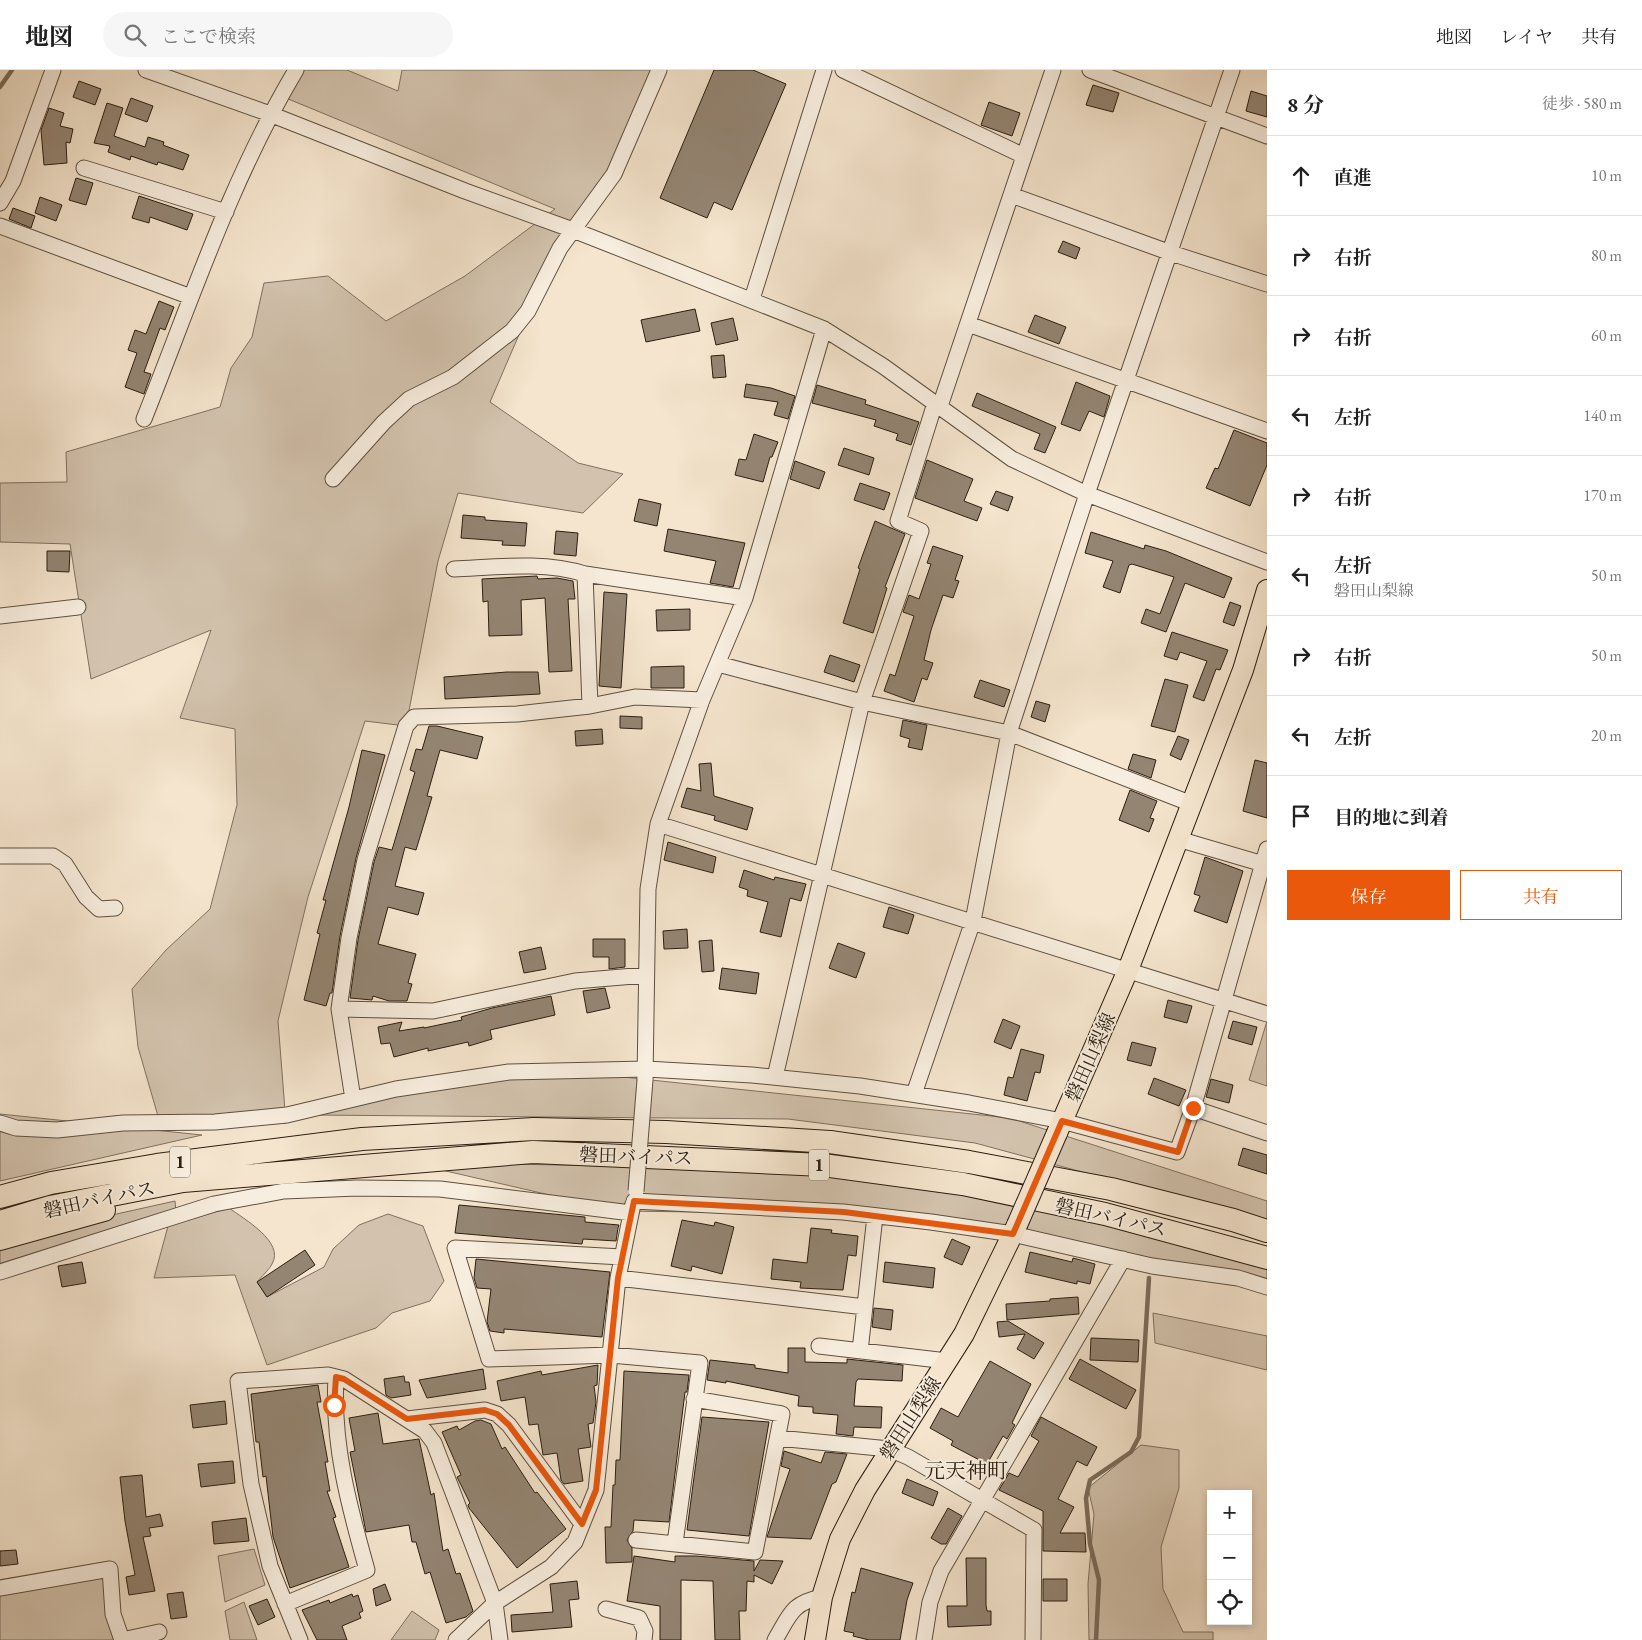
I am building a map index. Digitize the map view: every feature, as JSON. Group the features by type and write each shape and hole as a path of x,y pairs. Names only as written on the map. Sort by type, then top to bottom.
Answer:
{"highway":[{"name":"磐田バイパス","path":"0,1197 52,1183 157,1165 362,1139 534,1129 666,1132 830,1142 968,1162 1111,1189 1233,1220 1267,1231"},
{"path":"0,1182 123,1157 251,1136 362,1139"},
{"name":"磐田バイパス","path":"0,1222 50,1207 183,1181 534,1152 823,1165 973,1186 1105,1214 1267,1258"},
{"path":"0,1239 171,1195 361,1165"}],"main road":[{"name":"磐田山梨線","path":"815,1640 822,1597 840,1539 864,1490 964,1334 1015,1230 1128,970 1243,670 1267,590"}],"street":[{"path":"0,203 13,181 54,70"},
{"path":"146,70 270,114 752,299 824,329 938,404 1012,459 1087,494 1267,562"},
{"path":"144,419 226,212 270,114 296,70"},
{"path":"333,479 384,422 410,399 453,376 512,331 528,311 560,248 614,174 659,70"},
{"path":"752,299 824,70"},
{"path":"843,70 1024,156"},
{"path":"775,1077 862,702 921,531 898,521 968,324 1053,70"},
{"path":"1090,70 1267,136"},
{"path":"914,1094 972,922 1009,733 1087,494 1232,70"},
{"path":"84,168 226,212"},
{"path":"1011,195 1170,252 1267,284"},
{"path":"0,226 191,297"},
{"path":"968,324 1267,431"},
{"path":"456,1640 495,1603 551,1567 574,1542 596,1490 618,1278 633,1201 645,1075 648,889 658,824 702,700 745,598 824,329"},
{"path":"454,569 522,566 562,567 585,574 745,598"},
{"path":"585,574 590,706"},
{"path":"0,616 78,607"},
{"path":"718,664 862,702 1009,733 1192,804"},
{"path":"353,1099 339,1009 349,938 365,860 406,726 414,717 517,714 590,706 635,698 702,700"},
{"path":"658,824 1267,1014"},
{"path":"1178,839 1265,865"},
{"path":"0,1123 16,1128 57,1130 123,1124 215,1122 287,1114 396,1089 509,1072 775,1077 914,1094 1178,1152 1193,1108 1265,865 1267,849"},
{"path":"0,856 53,856 64,864 86,897 99,909 116,908"},
{"path":"339,1009 433,1011 575,981 646,975"},
{"path":"1193,1108 1267,1133"},
{"path":"0,1272 214,1204 284,1191 357,1188 440,1189 633,1201 728,1204 1015,1230 1123,1259 1238,1278 1267,1287"},
{"path":"860,1351 875,1216"},
{"path":"622,1257 455,1248 489,1359 611,1355 700,1363 675,1543"},
{"path":"924,1640 930,1602 941,1571 1123,1259"},
{"path":"618,1278 865,1307"},
{"path":"819,1346 947,1361"},
{"path":"300,1640 270,1566 251,1484 238,1381 328,1375 344,1379 426,1431 434,1443 495,1603 500,1640"},
{"path":"285,1604 367,1570 347,1500 337,1443 334,1405 336,1377"},
{"path":"636,1540 755,1552 782,1414 694,1399"},
{"path":"407,1419 485,1410 497,1414 509,1425 582,1524"},
{"path":"778,1438 889,1449 908,1457 1034,1530 1033,1640"},
{"path":"0,1588 110,1569 113,1614 122,1640 159,1632"},
{"path":"775,1640 795,1608 804,1601 822,1597"},
{"path":"606,1609 639,1618 645,1631 644,1640"}],"shaded area":[{"path":"296,70 347,70 398,91 402,70 654,70 624,152 537,293 490,402 578,463 623,474 583,513 458,493 438,561 406,726 365,721 308,897 278,1021 286,1123 160,1123 138,1047 132,989 166,950 210,909 237,805 235,729 180,718 211,630 91,679 70,544 0,542 0,483 67,482 66,452 220,407 231,368 252,337 264,283 328,276 386,321 465,276 555,209 281,96"},
{"path":"1267,1021 1267,1086 1249,1080"},
{"path":"604,1075 1010,1118 1267,1201 1267,1222 975,1143 788,1119 313,1115 455,1080"},
{"path":"0,1114 202,1135 0,1181"},
{"path":"407,1162 867,1171 1267,1258 1267,1290 1171,1267 858,1214 619,1211"},
{"path":"175,1201 176,1212 0,1268 0,1245 76,1223"},
{"path":"229,1208 261,1232 273,1248 272,1264 257,1282 267,1297 324,1267 333,1249 359,1225 388,1214 423,1226 444,1281 430,1301 392,1313 376,1328 267,1365 235,1275 154,1278 168,1226"},
{"path":"1153,1313 1267,1336 1267,1370 1155,1343"},
{"path":"1141,1445 1179,1450 1179,1488 1161,1547 1163,1589 1183,1632 1213,1632 1213,1640 1089,1640 1088,1584 1094,1514 1088,1488"},
{"path":"254,1549 265,1585 225,1602 218,1556"},
{"path":"110,1569 122,1640 0,1640 0,1588"},
{"path":"244,1602 257,1640 230,1640 225,1611"},
{"path":"412,1611 439,1630 435,1640 391,1640"}],"building":[{"path":"714,70 753,70 786,84 732,210 714,202 707,218 660,198"},
{"path":"79,81 101,89 95,105 73,97"},
{"path":"1093,85 1119,93 1113,112 1086,105"},
{"path":"1251,91 1267,96 1267,117 1246,111"},
{"path":"131,98 153,106 147,122 125,114"},
{"path":"989,102 1020,113 1012,136 981,125"},
{"path":"107,103 123,108 114,136 145,147 148,137 164,142 163,145 189,155 183,170 158,162 157,165 131,156 130,160 108,152 110,146 94,143"},
{"path":"49,108 64,113 60,126 73,129 70,143 66,142 67,163 44,165 41,130"},
{"path":"76,178 93,183 86,205 69,200"},
{"path":"139,196 193,214 187,230 150,217 149,223 132,218"},
{"path":"40,197 62,205 56,221 35,213"},
{"path":"13,208 35,216 31,228 9,219"},
{"path":"1063,241 1080,248 1076,259 1058,252"},
{"path":"159,301 174,307 165,330 160,328 144,372 151,374 144,394 125,387 137,353 128,350 135,330 146,334"},
{"path":"695,309 700,331 646,342 641,320"},
{"path":"1035,315 1066,327 1059,344 1028,332"},
{"path":"733,318 738,340 716,345 711,323"},
{"path":"724,355 726,377 713,378 711,356"},
{"path":"1076,382 1110,396 1104,417 1089,411 1080,431 1061,424"},
{"path":"746,384 771,388 795,396 788,419 774,415 778,402 744,397"},
{"path":"817,385 866,400 865,404 919,422 911,445 896,440 898,434 874,426 876,420 812,403"},
{"path":"977,393 1056,427 1045,453 1034,449 1040,434 972,406"},
{"path":"1234,430 1267,443 1267,465 1250,506 1206,488 1215,468 1218,469"},
{"path":"754,434 778,442 772,457 770,457 763,482 735,475 739,459 746,460"},
{"path":"844,448 874,458 869,475 838,465"},
{"path":"927,460 973,479 964,501 982,508 977,521 915,498"},
{"path":"795,461 825,472 819,489 790,479"},
{"path":"860,483 890,493 884,510 854,500"},
{"path":"996,491 1013,497 1008,511 990,504"},
{"path":"639,499 661,504 657,526 634,521"},
{"path":"463,515 485,517 485,520 527,523 525,546 502,545 503,541 461,538"},
{"path":"875,521 905,534 885,587 887,588 873,633 843,623 860,569 858,568"},
{"path":"668,529 745,543 733,587 710,583 716,561 664,551"},
{"path":"556,531 578,533 576,556 554,554"},
{"path":"1091,532 1144,549 1145,545 1166,551 1232,578 1224,598 1185,583 1166,632 1141,623 1146,609 1160,614 1174,577 1132,564 1129,565 1120,593 1103,587 1113,561 1085,553"},
{"path":"933,546 963,556 955,580 959,581 953,598 943,595 931,630 924,660 933,663 927,680 922,678 914,702 884,691 890,674 895,676 914,616 903,612 909,595 919,599 931,564 927,563"},
{"path":"47,551 70,551 69,572 47,571"},
{"path":"537,576 538,579 557,578 573,581 575,599 568,599 572,671 549,672 545,598 521,600 522,635 489,636 488,601 483,602 482,579"},
{"path":"604,592 627,594 621,688 599,686"},
{"path":"1230,602 1241,606 1234,626 1223,622"},
{"path":"690,609 690,630 657,631 656,610"},
{"path":"1172,632 1228,650 1220,670 1216,669 1204,701 1193,697 1207,661 1180,652 1177,660 1164,656"},
{"path":"830,655 860,665 854,682 824,672"},
{"path":"684,666 684,688 651,688 651,667"},
{"path":"507,672 538,672 540,694 445,699 444,677"},
{"path":"1165,679 1188,685 1175,732 1151,726"},
{"path":"980,680 1010,690 1004,707 974,697"},
{"path":"1036,701 1050,705 1045,722 1031,717"},
{"path":"620,716 642,717 642,729 620,728"},
{"path":"903,720 927,725 922,750 908,747 910,739 900,736"},
{"path":"429,726 437,726 483,737 477,759 440,750 427,796 432,797 416,850 405,847 395,886 424,893 418,915 388,907 378,944 416,954 408,983 412,984 407,1001 389,1001 373,996 372,1000 350,998 358,940 374,862 379,847 392,850 415,772 410,770 416,749 422,750"},
{"path":"602,729 603,744 576,746 575,731"},
{"path":"1178,736 1189,740 1181,760 1170,755"},
{"path":"362,750 385,755 356,858 340,936 332,993 330,993 326,1006 304,1000 320,934 317,933 326,900 323,900 349,807"},
{"path":"1133,754 1156,760 1151,778 1128,769"},
{"path":"1255,760 1267,763 1267,818 1243,811"},
{"path":"711,763 714,796 753,808 747,830 714,820 715,816 681,807 687,788 701,791 699,764"},
{"path":"1130,790 1157,801 1150,818 1154,819 1149,832 1119,820"},
{"path":"668,842 716,857 713,873 664,860"},
{"path":"1205,857 1243,871 1227,923 1194,911 1200,896 1194,894"},
{"path":"744,870 774,880 775,877 806,884 801,901 790,898 781,937 760,932 768,902 747,896 748,890 739,887"},
{"path":"889,907 914,915 908,934 883,927"},
{"path":"687,929 688,948 664,949 663,931"},
{"path":"593,939 625,939 625,967 609,969 609,957 593,957"},
{"path":"712,940 714,971 702,972 699,941"},
{"path":"838,943 865,953 856,978 829,968"},
{"path":"541,947 546,969 524,973 519,952"},
{"path":"722,968 759,973 756,994 719,989"},
{"path":"605,988 610,1008 587,1013 583,991"},
{"path":"551,996 555,1015 490,1030 492,1039 469,1046 468,1042 428,1051 428,1048 394,1057 390,1043 381,1044 378,1027 402,1022 399,1031 424,1028 462,1020 461,1017 492,1008"},
{"path":"1168,1000 1192,1006 1187,1023 1164,1017"},
{"path":"1003,1019 1020,1026 1011,1049 994,1042"},
{"path":"1233,1021 1257,1027 1252,1045 1228,1038"},
{"path":"1132,1042 1156,1048 1151,1066 1127,1060"},
{"path":"1021,1049 1044,1055 1040,1073 1035,1072 1027,1101 1004,1095 1008,1077 1013,1078"},
{"path":"1154,1078 1186,1090 1179,1106 1148,1094"},
{"path":"1211,1079 1233,1085 1229,1103 1206,1097"},
{"path":"1243,1148 1267,1155 1267,1174 1238,1165"},
{"path":"459,1205 585,1217 585,1222 619,1225 616,1241 583,1239 582,1244 455,1233"},
{"path":"682,1220 714,1226 715,1222 734,1227 722,1274 692,1266 691,1271 671,1266"},
{"path":"811,1228 832,1230 831,1233 858,1236 856,1256 848,1255 843,1290 800,1288 801,1282 771,1279 773,1259 807,1263"},
{"path":"952,1239 970,1247 962,1265 944,1257"},
{"path":"305,1250 315,1265 267,1297 257,1282"},
{"path":"1030,1252 1072,1262 1073,1258 1095,1264 1090,1284 1077,1281 1077,1284 1025,1272"},
{"path":"476,1259 610,1272 602,1337 504,1329 504,1333 490,1331 487,1322 491,1289 477,1288 474,1278"},
{"path":"82,1262 86,1283 62,1287 58,1266"},
{"path":"885,1262 935,1268 933,1288 883,1282"},
{"path":"1078,1297 1079,1314 1007,1320 1006,1304"},
{"path":"874,1308 893,1310 891,1330 872,1327"},
{"path":"1008,1321 1044,1343 1034,1359 1017,1349 1025,1334 999,1337 997,1322"},
{"path":"1091,1338 1139,1340 1138,1362 1090,1360"},
{"path":"788,1348 805,1348 805,1362 847,1363 847,1359 903,1365 902,1381 858,1379 856,1382 854,1406 882,1407 881,1428 854,1427 853,1436 836,1434 838,1415 813,1413 813,1407 798,1406 799,1396 726,1381 726,1383 707,1380 710,1360 755,1365 755,1368 788,1373"},
{"path":"1080,1359 1136,1390 1126,1409 1069,1379"},
{"path":"990,1361 1031,1384 1012,1423 1015,1425 1007,1439 1003,1436 987,1464 951,1445 953,1441 930,1428 941,1408 958,1417"},
{"path":"598,1365 597,1385 594,1386 596,1402 593,1423 588,1424 591,1447 578,1449 583,1481 564,1484 561,1480 557,1453 543,1455 538,1424 529,1425 525,1397 501,1401 497,1381 541,1371 542,1375"},
{"path":"483,1369 486,1389 427,1398 419,1380"},
{"path":"624,1371 689,1375 687,1392 685,1392 669,1522 634,1520 633,1531 627,1540 632,1548 632,1562 606,1563 605,1527 611,1527 616,1460 620,1460"},
{"path":"404,1376 405,1382 409,1382 411,1395 391,1398 386,1395 384,1379"},
{"path":"318,1385 321,1402 317,1402 328,1462 325,1462 330,1491 327,1491 336,1517 333,1518 349,1567 290,1588 273,1537 266,1476 263,1477 259,1442 256,1442 251,1394"},
{"path":"225,1401 227,1424 193,1428 190,1405"},
{"path":"378,1413 383,1444 419,1439 431,1495 434,1493 443,1551 448,1549 456,1574 460,1573 473,1611 466,1617 446,1623 430,1572 425,1574 416,1542 412,1542 409,1525 366,1532 350,1452 355,1451 349,1418"},
{"path":"702,1417 769,1422 749,1536 687,1530"},
{"path":"1041,1417 1097,1447 1087,1466 1077,1461 1058,1499 1074,1507 1060,1533 1085,1533 1086,1552 1043,1551 1043,1511 999,1490 1009,1473 1018,1477 1039,1441 1031,1436"},
{"path":"481,1420 491,1424 502,1449 505,1447 535,1493 537,1492 566,1529 517,1568 469,1508 468,1505 470,1503 457,1477 461,1475 442,1432 457,1426 459,1430 475,1421"},
{"path":"784,1451 821,1463 825,1452 847,1454 836,1482 832,1484 811,1539 767,1537 790,1469 781,1466"},
{"path":"233,1461 235,1483 201,1487 198,1464"},
{"path":"142,1475 146,1517 160,1514 163,1526 149,1528 151,1536 143,1537 155,1591 129,1595 126,1577 135,1575 125,1521 120,1477"},
{"path":"907,1479 938,1492 933,1506 902,1493"},
{"path":"948,1508 962,1516 946,1544 941,1544 931,1538"},
{"path":"246,1518 249,1541 214,1544 212,1522"},
{"path":"16,1550 18,1564 0,1566 0,1551"},
{"path":"634,1556 675,1562 675,1556 754,1561 754,1571 760,1560 783,1561 772,1584 754,1575 754,1582 747,1581 746,1611 739,1611 740,1640 715,1640 713,1581 681,1580 681,1640 660,1640 660,1606 627,1601"},
{"path":"966,1558 986,1558 986,1605 987,1611 991,1611 991,1625 948,1627 947,1606 967,1606"},
{"path":"861,1568 913,1583 907,1600 900,1640 869,1640 853,1636 854,1633 844,1631 852,1592 855,1593"},
{"path":"1043,1579 1067,1579 1067,1601 1043,1601"},
{"path":"577,1581 579,1599 569,1600 572,1627 512,1632 511,1615 553,1612 550,1584"},
{"path":"385,1584 391,1600 376,1606 373,1589"},
{"path":"183,1592 187,1617 171,1619 167,1594"},
{"path":"352,1594 353,1597 358,1595 363,1611 359,1613 361,1618 342,1626 347,1640 317,1640 302,1610 329,1600 330,1603"},
{"path":"267,1599 275,1617 258,1625 249,1606"}],"waterway":[{"path":"0,87 12,70"},
{"path":"1096,1640 1099,1580 1090,1544 1086,1498 1090,1480 1131,1452 1139,1437 1149,1278"}],"district":[{"name":"元天神町","path":"966,1471"}],"route":[{"path":"334,1405 336,1377 344,1379 407,1419 485,1410 497,1414 509,1425 582,1524 596,1490 618,1278 634,1201 728,1204 844,1212 1013,1234 1062,1121 1178,1152 1193,1108"}]}
